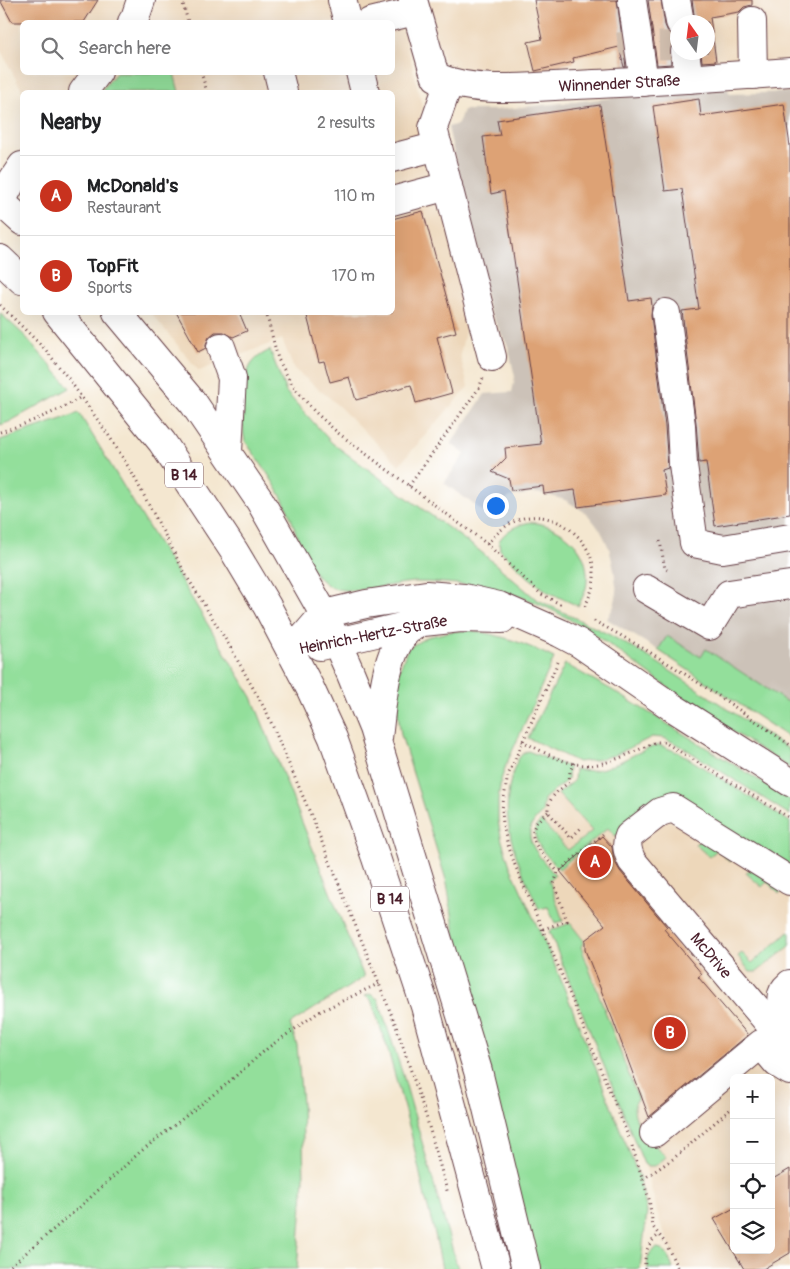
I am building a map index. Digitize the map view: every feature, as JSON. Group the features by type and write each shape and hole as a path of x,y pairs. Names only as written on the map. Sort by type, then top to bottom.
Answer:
{"main road":[{"path":"133,20 141,0"},
{"path":"342,0 347,20"},
{"path":"632,0 644,82"},
{"path":"676,0 679,15"},
{"path":"376,20 414,6 436,77 449,82 433,128 492,357"},
{"path":"752,21 753,75"},
{"path":"686,60 689,79"},
{"name":"Winnender Straße","path":"449,82 484,88 644,82 790,72"},
{"path":"84,90 96,75"},
{"path":"279,75 282,90"},
{"path":"361,75 364,90"},
{"path":"395,157 438,146"},
{"path":"0,202 20,169"},
{"path":"395,200 448,186"},
{"path":"0,202 20,194"},
{"path":"0,202 20,219"},
{"path":"0,259 20,278"},
{"path":"666,313 681,425 683,466 694,543 722,549 790,538"},
{"name":"B 14","path":"59,315 162,442 234,551 292,651 333,738 376,858 425,1006 496,1269"},
{"name":"B 14","path":"120,315 194,404 228,452 260,501 324,614 337,644 377,742 478,1071 526,1269"},
{"path":"221,347 232,378 228,452"},
{"path":"646,589 709,626 730,594 790,585"},
{"name":"Heinrich-Hertz-Straße","path":"292,651 324,614 366,604 426,595 464,598 499,606 579,643 790,782"},
{"name":"Heinrich-Hertz-Straße","path":"292,651 337,644 423,622 461,618 539,623"},
{"path":"377,742 386,680 393,654 406,632 423,622"},
{"path":"790,881 673,808 660,812 630,836 638,858 790,1031"},
{"name":"McDrive","path":"638,858 790,1048"},
{"path":"790,984 782,990 781,995 783,1007 790,1015"},
{"path":"654,1133 720,1095 761,1044 776,1063 790,1071"}],"path":[{"path":"182,0 187,20"},
{"path":"203,75 206,90"},
{"path":"0,305 44,348 109,436 131,471 187,578 233,652 267,713 380,983 410,1067 451,1203"},
{"path":"267,315 278,359 293,386 314,411 338,432 487,544 541,594 566,607"},
{"path":"409,486 479,388 492,357"},
{"path":"0,432 47,415 68,405 81,396"},
{"path":"487,544 501,529 511,523 527,518 544,518 568,528 586,545 593,565 594,583 584,609"},
{"path":"660,541 665,569 673,574"},
{"path":"591,620 624,636 721,697 790,745"},
{"path":"558,662 508,775 502,809 503,825 515,865 613,1099 643,1179 649,1199 653,1227 660,1235 678,1269"},
{"path":"522,741 562,760 586,765 602,763 656,742 664,742 790,818"},
{"path":"558,872 535,845 532,834 535,823 548,812 549,803 556,793 568,782 574,763"},
{"path":"548,812 571,838 583,826"},
{"path":"543,929 567,921 554,884 558,872 605,832 615,842 638,858"},
{"path":"7,1269 81,1206 140,1152 269,1048 319,1012 380,983"},
{"path":"643,1179 667,1163 720,1095"},
{"path":"645,1269 646,1250 650,1242 660,1235"}],"shaded area":[{"path":"0,0 396,0 422,105 420,118 470,307 460,355 468,387 399,465 331,399 294,369 282,339 199,371 153,315 395,315 395,90 178,90 175,75 395,75 395,20 20,20 20,75 114,75 102,90 22,90 0,49"},
{"path":"424,0 606,0 625,70 464,79 445,67"},
{"path":"606,0 707,0 709,15 670,15 670,60 715,60 715,53 717,66 730,94 790,92 790,738 658,650 607,619 614,606 617,593 609,548 601,531 589,516 580,509 565,500 534,493 510,497 484,512 444,483 465,454 451,444 485,394 512,392 515,377 508,346 489,310 448,127 458,124 463,110 495,110 631,96"},
{"path":"707,0 790,0 790,63 717,66 715,15 709,15"},
{"path":"552,792 558,794 592,830 609,827 615,835 645,811 790,872 790,1269 681,1269 661,1226 646,1168 549,931 569,923 563,921 548,880 555,875 568,851 541,821 544,799"}],"green space":[{"path":"114,75 175,75 178,90 102,90"},
{"path":"0,313 25,336 70,388 9,422 0,425"},
{"path":"270,350 286,392 332,443 480,551 536,599 610,635 652,659 790,750 790,768 704,713 597,636 555,611 532,601 498,590 450,583 415,582 347,590 329,586 319,578 306,558 282,498 245,441 243,406 246,377 254,361"},
{"path":"79,413 252,697 364,977 290,1024 297,1045 302,1103 304,1179 297,1269 0,1269 0,440"},
{"path":"530,522 541,524 562,533 578,548 586,568 587,584 578,606 548,592 528,577 500,550 499,541 508,531 516,526"},
{"path":"468,630 512,640 554,658 506,765 501,780 498,800 498,821 510,866 557,970 639,1177 647,1212 640,1269 531,1269 458,952 447,883 401,735 396,700 397,676 408,648 427,637"},
{"path":"667,636 701,657 706,649 787,702 790,698 790,738 658,650"},
{"path":"565,664 612,690 790,799 790,815 681,746 664,738 652,737 615,755 578,762 528,738"},
{"path":"659,745 680,753 790,822 790,872 679,808 615,836 608,828 559,869 544,853 536,839 535,833 536,827 541,821 568,850 592,831 558,794 574,781 575,769 598,770"},
{"path":"528,751 569,767 568,779 544,799 542,813 534,821 530,829 532,845 555,875 549,880 563,921 555,923 548,907 539,909 517,859 509,826 507,808 513,772 520,757"},
{"path":"705,837 737,855 730,862 717,850 709,857 695,844"},
{"path":"751,869 788,886 779,894 767,882 762,887 746,873"},
{"path":"570,923 584,941 581,947 638,1099 634,1106 637,1121 648,1138 666,1157 655,1166 644,1164 549,931"},
{"path":"790,931 790,946 757,972 750,972 738,956 742,953 752,963"},
{"path":"370,994 378,999 403,1075 458,1269 442,1269 411,1133 387,1047 371,1000 365,996"},
{"path":"657,1248 666,1253 673,1269 648,1269 648,1257"}],"building":[{"path":"0,0 98,0 85,20 20,20 20,22 12,22"},
{"path":"534,0 617,0 626,67 624,67 619,47 573,58 574,62 535,71 528,42 542,39"},
{"path":"648,0 661,0 665,25 670,33 671,64 657,65"},
{"path":"692,0 752,0 752,5 744,7 739,12 715,16 694,15"},
{"path":"715,54 716,61 702,62 702,60 715,60"},
{"path":"699,99 701,116 784,104 790,146 790,514 715,526 706,462 699,463 682,311 699,309 682,189 665,191 653,106"},
{"path":"600,105 629,301 651,298 651,315 665,426 668,468 662,470 666,495 578,507 575,490 544,494 543,486 511,490 509,479 492,472 506,458 505,448 541,444 504,191 491,194 483,137 500,135 497,120"},
{"path":"423,211 456,332 437,337 452,393 416,403 411,385 356,400 349,377 330,382 324,361 319,362 307,315 395,315 395,218"},
{"path":"178,315 240,315 247,331 233,337 224,332 215,332 209,337 206,348 198,352"},
{"path":"602,836 612,847 614,860 620,871 667,927 664,929 702,974 698,977 748,1035 649,1117 585,950 585,940 605,925 560,871"},
{"path":"790,1169 790,1253 763,1269 744,1269 735,1254 775,1254 775,1178"},
{"path":"730,1210 730,1246 714,1219"}],"tunnel":[{"path":"630,31 632,46 670,45"}],"place":[{"name":"McDonald's","path":"595,862"},
{"name":"TopFit","path":"670,1033"}]}
